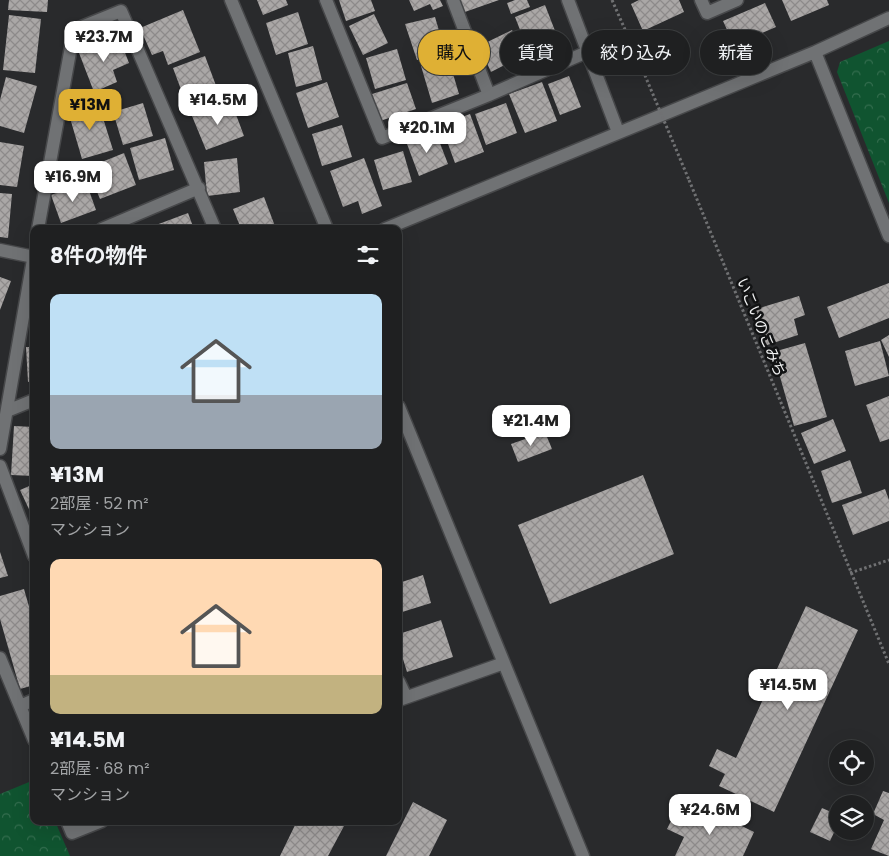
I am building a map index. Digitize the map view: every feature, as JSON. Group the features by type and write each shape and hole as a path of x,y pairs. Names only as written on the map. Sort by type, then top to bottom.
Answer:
{"street":[{"path":"231,0 325,225"},
{"path":"326,0 382,138 488,96 582,54"},
{"path":"453,0 488,96"},
{"path":"568,0 582,38"},
{"path":"701,0 707,13 736,0"},
{"path":"39,225 74,30 121,10 213,225"},
{"path":"395,225 815,52 889,18"},
{"path":"815,52 889,236"},
{"path":"596,75 618,132"},
{"path":"111,225 199,188"},
{"path":"0,250 30,255"},
{"path":"0,449 30,279"},
{"path":"7,411 30,402"},
{"path":"402,414 583,856"},
{"path":"0,466 30,546"},
{"path":"0,658 30,730"},
{"path":"402,699 504,663"},
{"path":"20,706 30,702"},
{"path":"69,825 72,833 92,825"}],"path":[{"name":"いこいのこみち","path":"612,0 689,180 889,664"},
{"path":"850,573 889,560"}],"green space":[{"path":"889,41 889,203 837,72 840,62"},
{"path":"30,782 30,825 57,825 70,856 0,856 0,794"}],"building":[{"path":"9,0 48,0 47,12 8,10"},
{"path":"257,0 286,0 288,5 263,15"},
{"path":"339,0 371,0 375,11 346,21"},
{"path":"409,0 440,0 443,6 433,10 430,4 414,11"},
{"path":"457,0 499,0 462,13"},
{"path":"515,0 527,0 530,7 511,14 507,3"},
{"path":"639,0 679,0 684,12 643,30 631,4"},
{"path":"782,0 827,0 829,5 791,21"},
{"path":"765,3 776,27 769,30 727,30 723,21"},
{"path":"545,5 555,30 520,30 515,17"},
{"path":"183,10 200,52 168,65 163,51 152,55 140,28"},
{"path":"298,12 308,44 276,55 266,23"},
{"path":"374,14 388,43 363,55 349,26"},
{"path":"9,15 41,19 35,73 3,70"},
{"path":"435,17 439,30 418,30 418,60 417,60 405,24"},
{"path":"500,36 500,67 491,72 490,70 490,41"},
{"path":"119,37 129,63 113,70 117,82 94,92 79,53"},
{"path":"313,46 322,80 296,87 288,53"},
{"path":"397,49 406,80 375,89 366,58"},
{"path":"205,56 218,91 186,103 173,68"},
{"path":"424,75 453,75 459,94 432,103"},
{"path":"569,76 581,107 560,115 548,84"},
{"path":"6,77 37,86 24,133 0,126 0,100"},
{"path":"327,82 339,117 308,128 296,93"},
{"path":"542,82 557,121 525,133 509,94"},
{"path":"407,83 416,109 380,121 372,94"},
{"path":"231,101 244,136 206,150 192,116"},
{"path":"98,102 113,150 82,159 68,111"},
{"path":"143,103 153,136 123,145 113,112"},
{"path":"506,103 517,133 486,145 475,114"},
{"path":"470,114 484,152 455,163 441,125"},
{"path":"342,125 352,157 322,166 312,134"},
{"path":"436,133 448,164 419,176 407,144"},
{"path":"165,138 174,170 139,180 130,148"},
{"path":"0,142 24,146 17,187 0,185"},
{"path":"403,151 412,182 383,190 374,160"},
{"path":"124,153 136,185 100,199 87,168"},
{"path":"237,158 240,192 207,196 204,162"},
{"path":"364,158 382,206 362,214 358,201 343,207 330,171"},
{"path":"86,182 96,210 61,223 51,195"},
{"path":"0,193 12,194 8,238 0,237"},
{"path":"264,197 274,225 240,225 233,209"},
{"path":"188,213 192,225 156,225"},
{"path":"0,277 11,281 0,310"},
{"path":"889,283 889,318 839,338 827,307"},
{"path":"799,296 805,315 794,319 798,335 764,346 753,310"},
{"path":"889,335 889,357 881,340"},
{"path":"880,341 889,376 855,386 845,351"},
{"path":"805,343 827,417 794,426 773,352"},
{"path":"26,347 30,347 30,382 28,382"},
{"path":"889,396 889,439 880,442 866,405"},
{"path":"833,419 846,451 814,464 801,433"},
{"path":"14,426 30,427 30,476 11,475"},
{"path":"545,432 552,449 518,462 511,444"},
{"path":"850,460 862,493 832,503 821,471"},
{"path":"643,475 674,554 550,604 518,525"},
{"path":"30,486 30,511 20,490"},
{"path":"885,489 889,500 889,521 853,535 842,505"},
{"path":"0,552 8,576 0,578"},
{"path":"423,575 431,603 402,612 402,582"},
{"path":"24,589 30,610 30,686 20,689 0,619 0,596"},
{"path":"806,606 858,630 774,812 719,786 725,774 709,766 717,749 736,758"},
{"path":"441,620 453,657 407,672 402,656 402,633"},
{"path":"883,791 889,793 889,856 871,849 884,820 874,815"},
{"path":"413,802 447,820 429,856 386,856"},
{"path":"822,808 829,811 830,841 810,832"},
{"path":"707,809 754,832 743,856 675,856 684,837 667,829 676,811 700,824"},
{"path":"295,825 344,826 328,856 280,856"}]}
